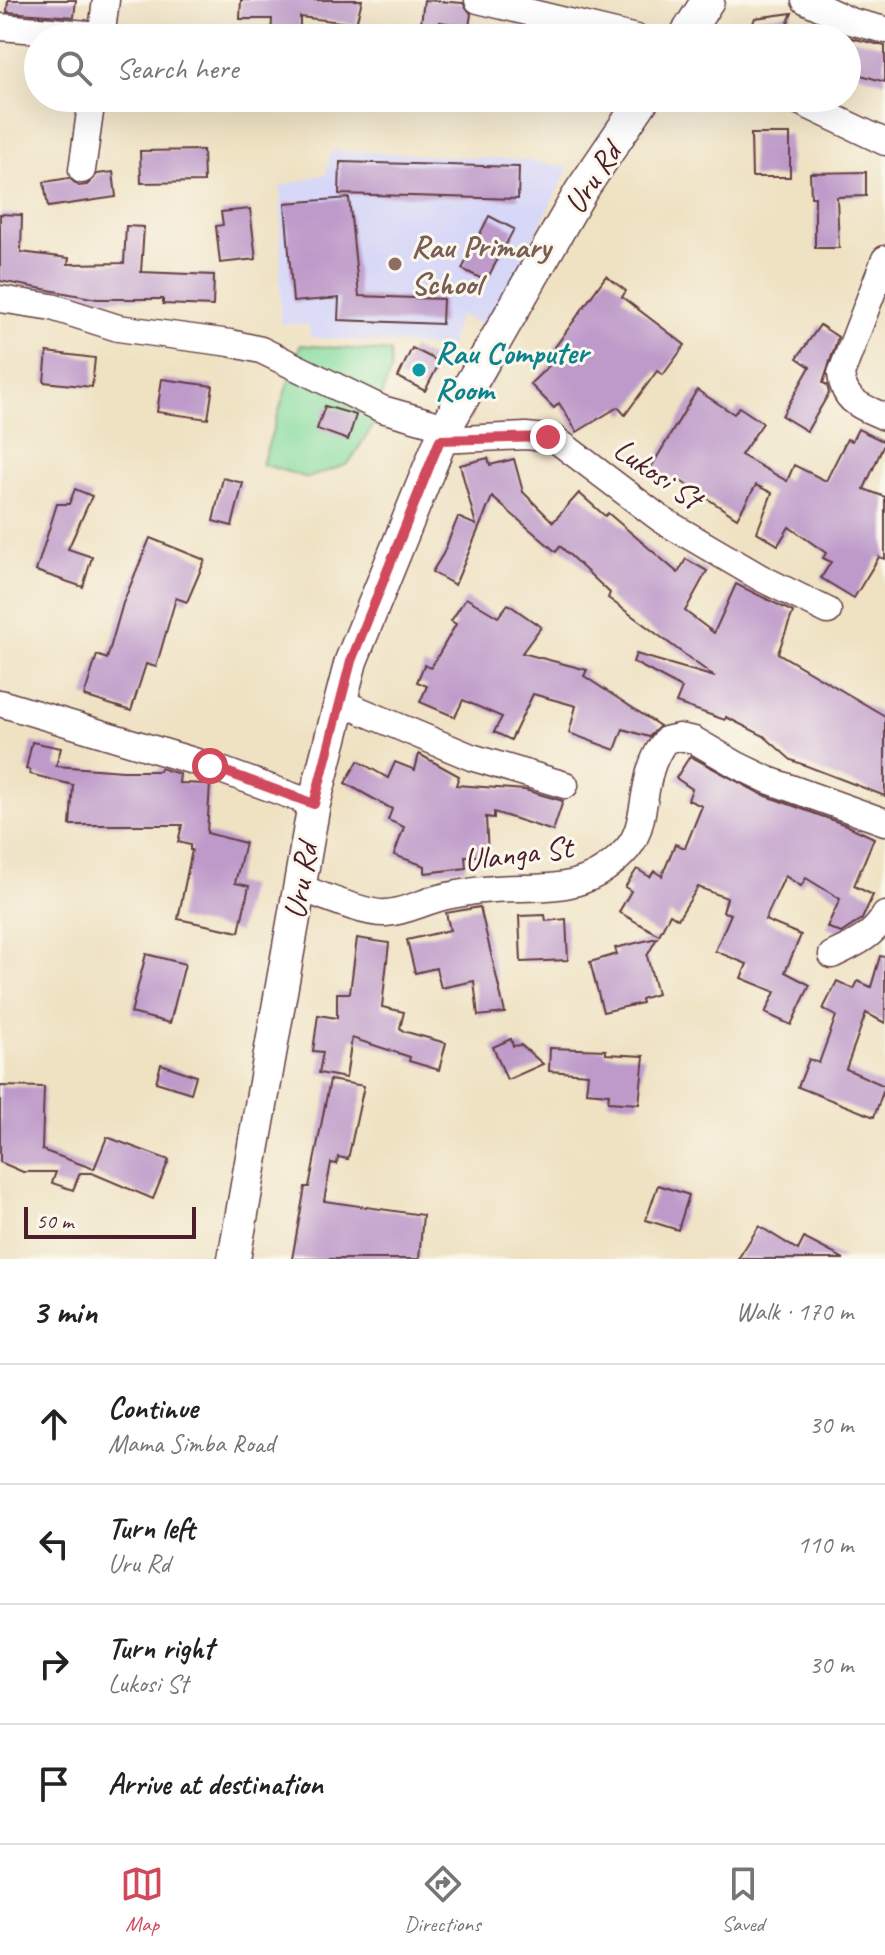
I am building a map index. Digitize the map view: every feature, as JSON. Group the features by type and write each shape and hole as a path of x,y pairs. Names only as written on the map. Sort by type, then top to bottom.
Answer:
{"street":[{"path":"103,24 106,0"},
{"path":"478,0 578,24"},
{"path":"696,24 708,0"},
{"path":"805,0 850,21 885,30"},
{"path":"0,27 24,29"},
{"path":"82,170 90,112"},
{"name":"Uru Rd","path":"234,1259 314,804 351,661 443,434 581,191 635,112"},
{"path":"822,112 885,142"},
{"path":"885,259 841,374 842,387 849,398 885,417"},
{"name":"Lukosi St","path":"0,299 52,307 118,328 261,350 382,409 443,434 555,439 662,520 761,578 828,611"},
{"path":"340,702 471,757 565,785"},
{"path":"0,703 210,766 314,804"},
{"name":"Ulanga St","path":"298,887 384,914 439,898 478,891 556,887 590,879 612,864 631,845 652,761 666,740 679,737 694,740 768,780 885,822"},
{"path":"832,955 858,943 871,933 885,915"}],"shaded area":[{"name":"Rau Primary School","path":"331,150 525,160 569,167 489,327 459,315 449,348 310,337 308,324 280,324 281,186 326,174"}],"green space":[{"path":"300,345 390,352 391,370 377,408 377,420 348,464 308,478 262,464"}],"building":[{"path":"8,0 76,0 74,17 7,12"},
{"path":"241,0 362,0 356,24 300,17 300,24 272,24 272,19 240,19"},
{"path":"424,0 463,3 471,14 469,24 421,24"},
{"path":"792,13 787,24 753,24 755,18"},
{"path":"861,40 885,46 885,82 861,75"},
{"path":"751,134 790,134 790,177 752,177"},
{"path":"203,150 204,182 141,183 140,151"},
{"path":"340,162 519,167 518,199 339,194"},
{"path":"113,172 116,197 48,207 44,182 69,178 79,186 87,185 97,174"},
{"path":"866,172 866,196 837,197 839,248 815,248 815,197 811,197 810,173"},
{"path":"349,198 359,296 443,299 442,324 338,320 339,298 293,302 285,203"},
{"path":"250,209 256,259 220,263 216,226 223,225 221,212"},
{"path":"0,214 22,215 21,252 69,258 68,264 124,263 126,226 144,227 141,272 214,275 213,306 163,304 163,299 97,299 0,281"},
{"path":"489,216 514,229 486,281 462,269"},
{"path":"606,276 626,291 622,297 685,345 663,375 657,371 625,415 618,407 577,432 559,403 554,408 530,384 560,355 553,350"},
{"path":"820,325 838,337 823,383 827,385 829,393 807,431 782,416 810,367 797,358"},
{"name":"Rau Computer Room","path":"412,348 440,362 425,391 398,377"},
{"path":"47,352 95,358 92,387 44,382"},
{"path":"162,379 213,386 208,419 157,412"},
{"path":"697,390 734,414 739,407 763,423 741,455 787,481 794,465 826,481 847,439 852,441 858,429 885,442 864,489 885,497 885,559 879,557 854,598 821,578 831,562 823,558 826,553 789,527 778,545 757,532 772,493 756,485 737,518 679,480 675,485 650,469"},
{"path":"325,406 356,415 348,440 317,429"},
{"path":"488,458 490,465 514,459 523,492 553,522 579,493 605,516 608,513 678,573 686,559 707,571 685,611 714,633 736,584 793,612 778,653 885,716 885,796 791,760 764,736 726,717 725,720 676,703 682,688 633,662 636,654 715,677 608,598 610,593 560,546 556,552 492,497 455,585 432,572 458,517 476,525 460,465"},
{"path":"223,478 243,483 232,526 213,521"},
{"path":"75,489 92,496 68,549 92,557 83,587 36,571 57,504 69,504"},
{"path":"150,538 205,560 187,602 176,598 156,667 146,664 131,711 84,696 97,655 107,659 123,603"},
{"path":"466,598 498,617 508,604 541,627 522,653 587,670 584,676 660,726 649,737 623,729 615,750 569,733 576,706 533,694 511,740 494,732 502,717 463,700 455,717 420,702 427,686 417,682 424,665 431,668 456,624 451,621"},
{"path":"32,742 61,748 56,766 123,771 159,771 160,768 180,774 179,783 210,784 207,833 245,843 235,883 249,886 239,932 178,919 192,850 190,845 178,842 182,825 70,825 73,785 30,774 30,770 26,769"},
{"path":"419,754 459,776 456,785 525,790 563,801 553,831 494,812 494,818 486,817 488,856 465,856 466,868 425,873 425,866 394,855 404,827 388,820 392,809 345,783 358,761 388,778 395,762 415,770"},
{"path":"690,756 761,794 874,838 854,886 873,895 862,919 841,933 827,927 840,899 806,878 801,886 785,876 765,920 801,935 785,972 810,985 791,1025 765,1013 775,992 741,978 747,964 715,951 731,914 723,912 727,898 698,887 678,919 670,914 659,935 619,912 631,891 625,887 637,869 650,877 654,871 662,876 675,844 685,848 702,806 688,800 692,789 676,778"},
{"path":"480,907 505,1013 478,1016 474,981 441,988 436,968 415,973 407,940 450,930 446,913"},
{"path":"545,915 546,921 566,919 568,960 521,962 519,916"},
{"path":"357,938 389,943 382,1007 404,1012 400,1028 403,1031 446,1043 439,1070 352,1038 346,1078 319,1073 323,1052 313,1051 318,1015 337,1018 337,993 350,993"},
{"path":"657,938 647,956 657,994 641,999 642,1003 603,1012 590,962 617,954 615,948"},
{"path":"146,954 185,964 170,1023 131,1013"},
{"path":"880,956 885,957 885,1023 866,1013 846,1069 885,1086 874,1117 798,1087 809,1059 819,1063 836,1016 823,1009 837,981 854,989 858,981 871,987"},
{"path":"511,1039 513,1046 521,1045 543,1064 507,1080 493,1047"},
{"path":"550,1048 606,1050 606,1054 644,1056 639,1104 608,1102 609,1094 586,1092 588,1074 549,1071"},
{"path":"161,1064 196,1076 191,1093 156,1082"},
{"path":"330,1080 364,1086 348,1159 338,1157 337,1164 331,1163 324,1201 423,1215 419,1259 292,1259"},
{"path":"0,1086 44,1087 42,1150 94,1169 107,1137 169,1160 153,1199 92,1173 80,1173 73,1190 52,1183 56,1172 23,1172 0,1162"},
{"path":"658,1185 689,1195 678,1230 646,1220"},
{"path":"759,1226 798,1250 804,1238 844,1259 738,1259"}],"place":[{"name":"Rau Primary School","path":"395,264"},
{"name":"Rau Computer Room","path":"419,370"}],"route":[{"path":"210,766 314,804 351,661 440,440 548,437"}]}
